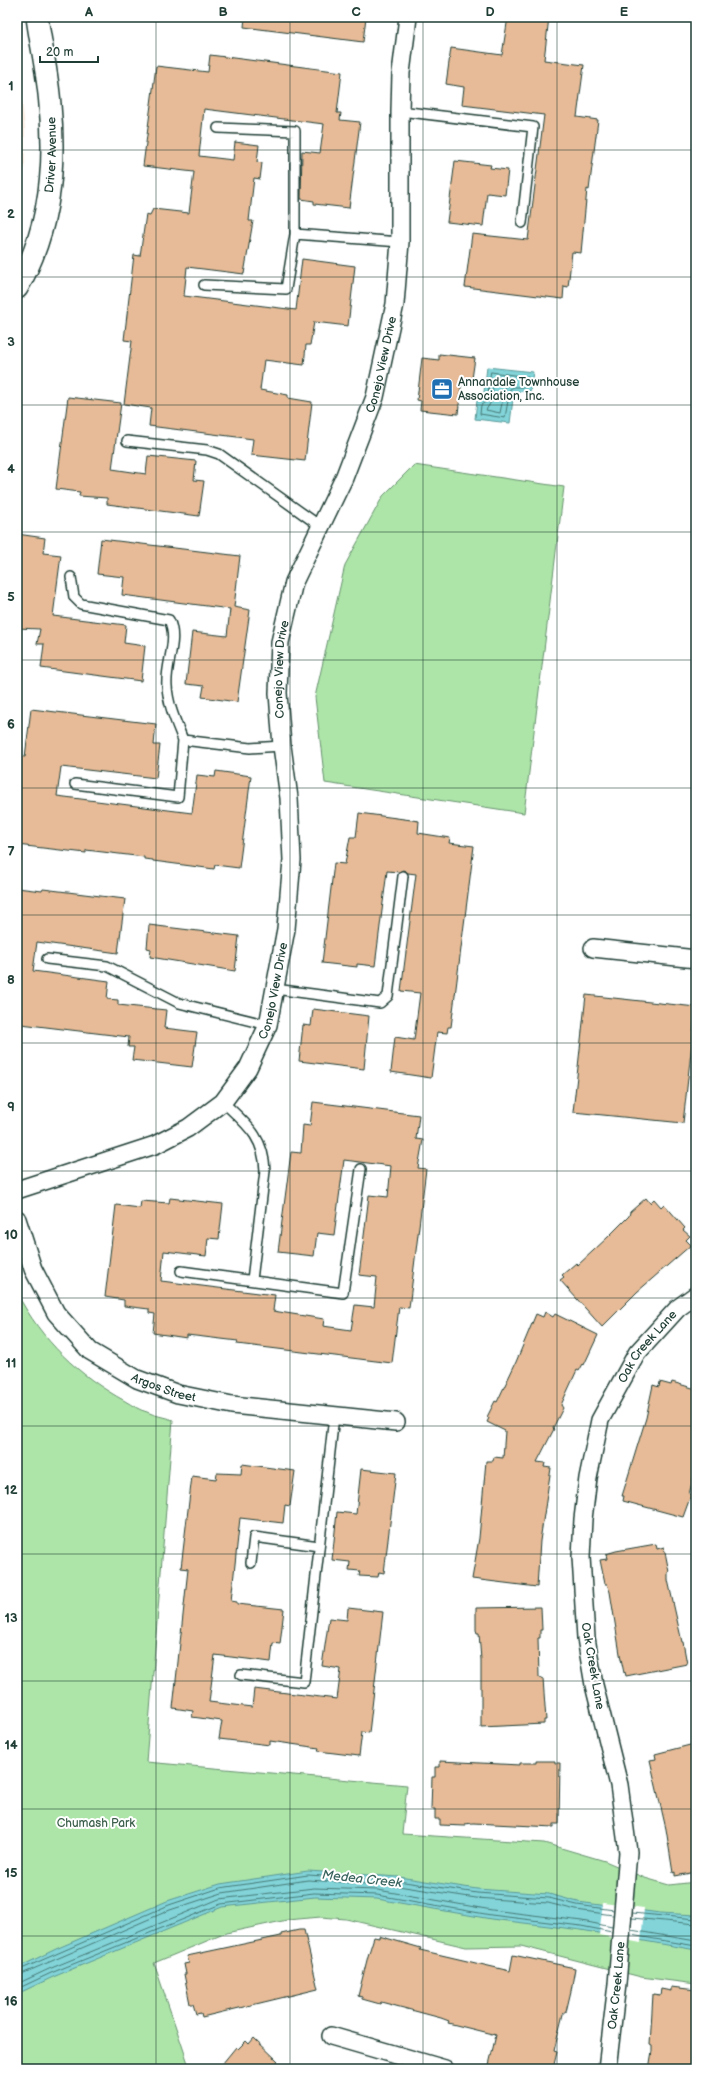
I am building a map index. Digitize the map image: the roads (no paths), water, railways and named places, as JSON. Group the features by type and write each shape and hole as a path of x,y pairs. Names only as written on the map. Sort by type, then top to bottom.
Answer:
{"street":[{"name":"Driver Avenue","path":"17,288 27,271 47,212 51,153 50,105 37,17"},
{"name":"Conejo View Drive","path":"17,1190 155,1145 188,1128 223,1102 248,1068 268,1025 286,929 292,860 289,798 282,746 278,693 280,642 294,582 344,478 375,397 395,304 400,242 401,73 408,17"},
{"path":"593,948 696,959"},
{"name":"Argos Street","path":"17,1219 34,1269 56,1313 90,1351 137,1380 178,1394 232,1405 396,1422"},
{"name":"Oak Creek Lane","path":"607,2069 617,1984 628,1852 619,1785 594,1685 586,1638 581,1557 583,1520 588,1478 600,1420 637,1353 678,1308 696,1295"},
{"path":"331,2036 445,2069"}],"lane":[{"path":"400,111 533,127 522,223"},
{"path":"204,285 286,289 295,234 295,131 218,128"},
{"path":"295,234 400,242"},
{"path":"127,441 207,450 219,454 320,526"},
{"path":"71,577 74,597 81,604 169,620 174,629 166,685 169,702 183,740 178,797 75,784"},
{"path":"183,740 250,748 282,746"},
{"path":"275,989 380,1003 388,996 403,876"},
{"path":"47,959 107,966 179,1003 268,1025"},
{"path":"223,1102 251,1129 260,1142 265,1156 265,1170 252,1280"},
{"path":"181,1271 343,1293 361,1169"},
{"path":"241,1675 304,1682 334,1416"},
{"path":"251,1563 254,1537 319,1546"}],"water":[{"path":"487,367 533,372 530,392 514,391 510,423 475,419 477,400 483,400"},
{"name":"Medea Creek","path":"308,1871 399,1877 477,1889 549,1894 578,1902 660,1913 696,1915 696,1950 581,1930 491,1919 377,1899 315,1897 222,1907 53,1977 17,1994 17,1968 56,1949 167,1901 220,1884"}],"place":[{"name":"Annandale Townhouse Association, Inc.","path":"442,389"}],"park label":[{"name":"Chumash Park","path":"96,1823"}]}
